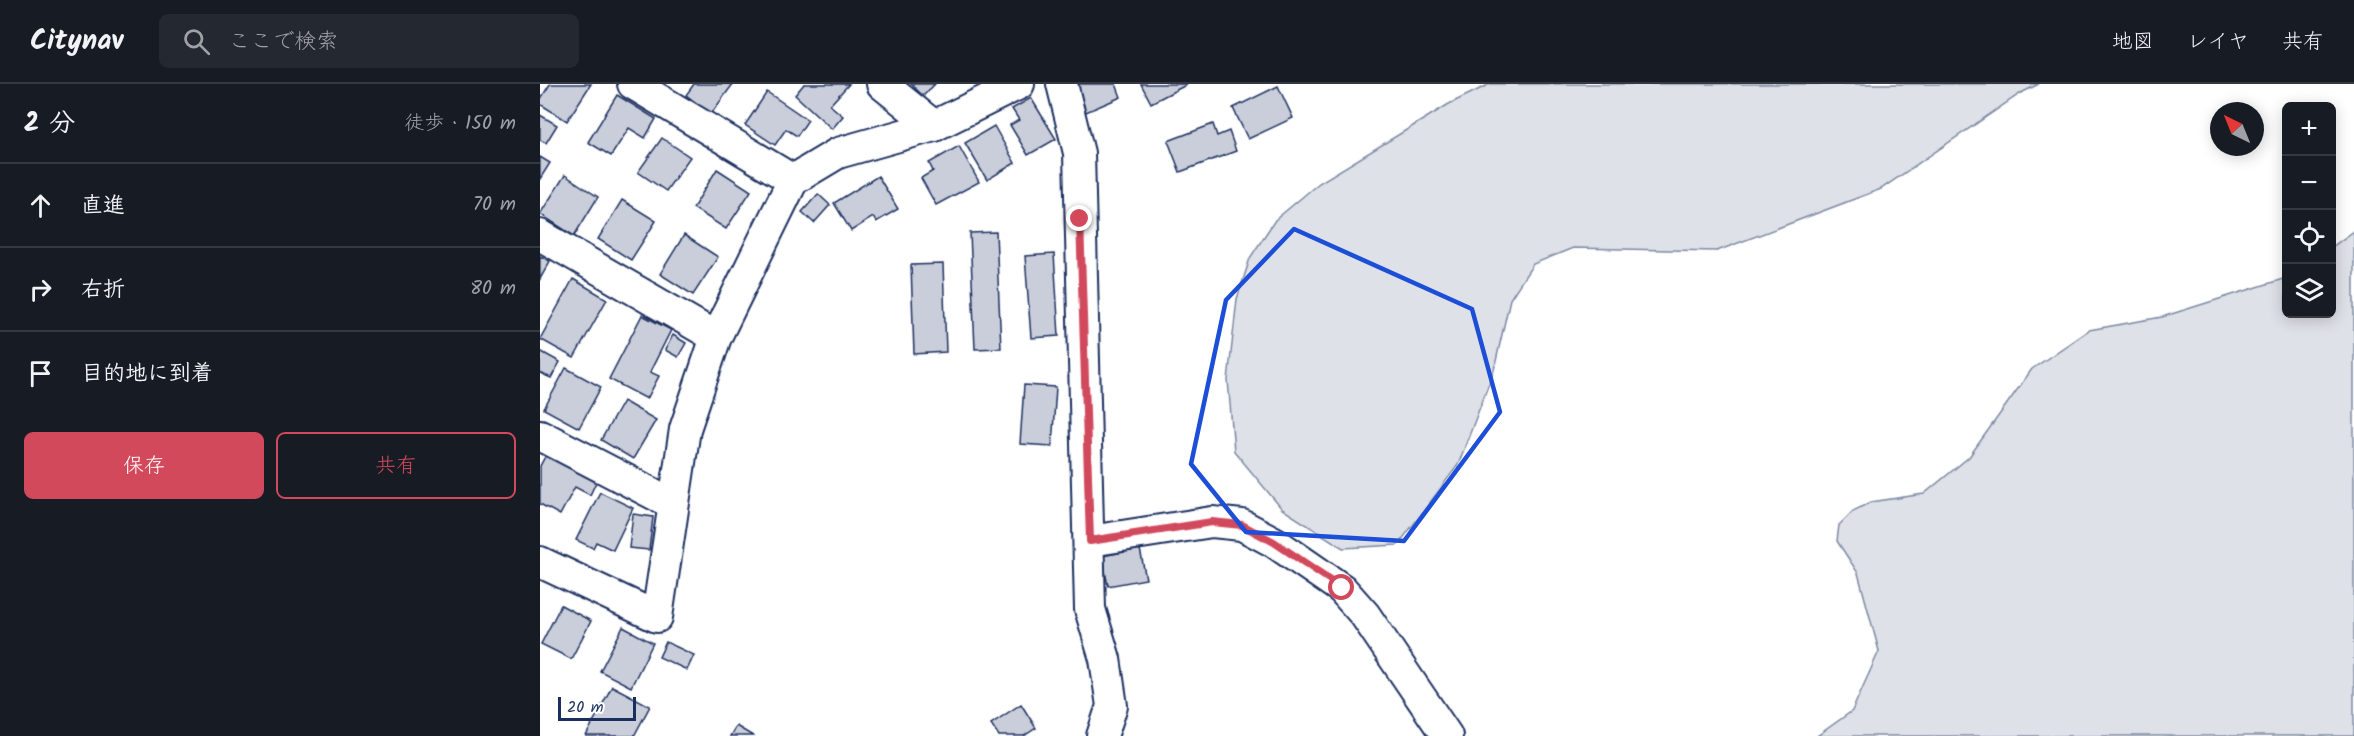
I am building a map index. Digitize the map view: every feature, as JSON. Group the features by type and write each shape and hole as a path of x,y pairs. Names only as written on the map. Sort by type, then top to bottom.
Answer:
{"street":[{"path":"633,84 793,180"},
{"path":"882,84 934,126"},
{"path":"540,562 657,617 685,429 716,337 793,180 838,153 934,126 1019,84"},
{"path":"1062,84 1079,153 1090,609 1105,659 1112,706 1102,736"},
{"path":"540,235 716,337"},
{"path":"540,435 673,504"},
{"path":"1090,541 1212,522 1242,525 1274,542 1342,588 1365,615 1447,736"}],"highlighted area":[{"path":"1294,229 1472,309 1500,412 1404,541 1246,532 1191,464 1226,300"}],"shaded area":[{"path":"1490,84 2039,84 2021,93 1881,189 1717,251 1573,248 1533,264 1510,299 1494,370 1458,465 1398,545 1343,548 1282,509 1234,451 1228,380 1237,299 1250,258 1275,220 1319,183 1449,104"},
{"path":"2354,231 2354,736 1817,736 1852,711 1879,651 1858,573 1837,541 1839,525 1853,511 1871,502 1924,494 1969,457 2032,369 2089,330 2162,317 2282,279 2282,318 2336,318 2336,244"}],"building":[{"path":"550,84 591,84 567,121 540,104"},
{"path":"694,84 733,84 711,114 686,95"},
{"path":"804,84 849,84 830,105 843,116 832,129 795,95"},
{"path":"911,84 935,84 923,96"},
{"path":"1077,84 1116,84 1121,97 1086,112"},
{"path":"1141,84 1188,84 1151,103"},
{"path":"1278,86 1293,118 1248,139 1233,108"},
{"path":"767,92 808,120 797,136 786,129 775,145 745,125"},
{"path":"617,95 656,119 645,138 629,128 611,156 588,142"},
{"path":"1031,98 1056,139 1028,155 1010,125 1019,120 1012,109"},
{"path":"540,115 557,125 546,143 540,140"},
{"path":"1213,124 1217,136 1229,131 1236,151 1180,172 1168,141"},
{"path":"994,126 1015,163 987,180 965,143"},
{"path":"662,138 690,157 666,191 638,172"},
{"path":"959,146 979,182 936,205 921,178 933,171 929,163"},
{"path":"540,157 550,163 540,179"},
{"path":"717,169 751,191 726,229 693,208"},
{"path":"565,175 598,197 574,236 540,214"},
{"path":"878,176 898,209 876,222 873,217 851,231 834,203"},
{"path":"818,194 830,205 814,223 802,212"},
{"path":"622,200 656,221 631,260 598,239"},
{"path":"996,232 1001,348 975,349 970,233"},
{"path":"684,235 718,257 693,295 660,274"},
{"path":"1054,254 1059,336 1031,338 1025,256"},
{"path":"540,256 550,261 540,279"},
{"path":"943,264 946,352 914,354 911,265"},
{"path":"573,279 607,299 574,358 540,339"},
{"path":"642,315 671,330 650,372 659,376 647,399 609,379"},
{"path":"673,335 686,343 678,357 665,350"},
{"path":"540,351 560,362 551,378 540,373"},
{"path":"566,368 601,387 579,428 544,409"},
{"path":"1024,385 1056,387 1052,446 1020,444"},
{"path":"623,401 656,420 633,459 601,440"},
{"path":"547,453 597,480 590,495 575,487 560,515 540,504 540,466"},
{"path":"600,492 633,508 613,550 596,542 593,548 576,540"},
{"path":"633,514 653,517 649,550 629,548"},
{"path":"1140,549 1146,579 1108,586 1102,556"},
{"path":"561,605 591,621 571,659 541,644"},
{"path":"623,627 653,643 631,687 600,671"},
{"path":"666,642 694,655 687,670 659,657"},
{"path":"612,686 650,706 634,736 586,736"},
{"path":"1021,704 1036,728 1024,736 999,736 991,724"},
{"path":"736,726 753,736 730,736"}],"route":[{"path":"1080,219 1090,541 1212,522 1242,525 1274,542 1342,588"}]}
